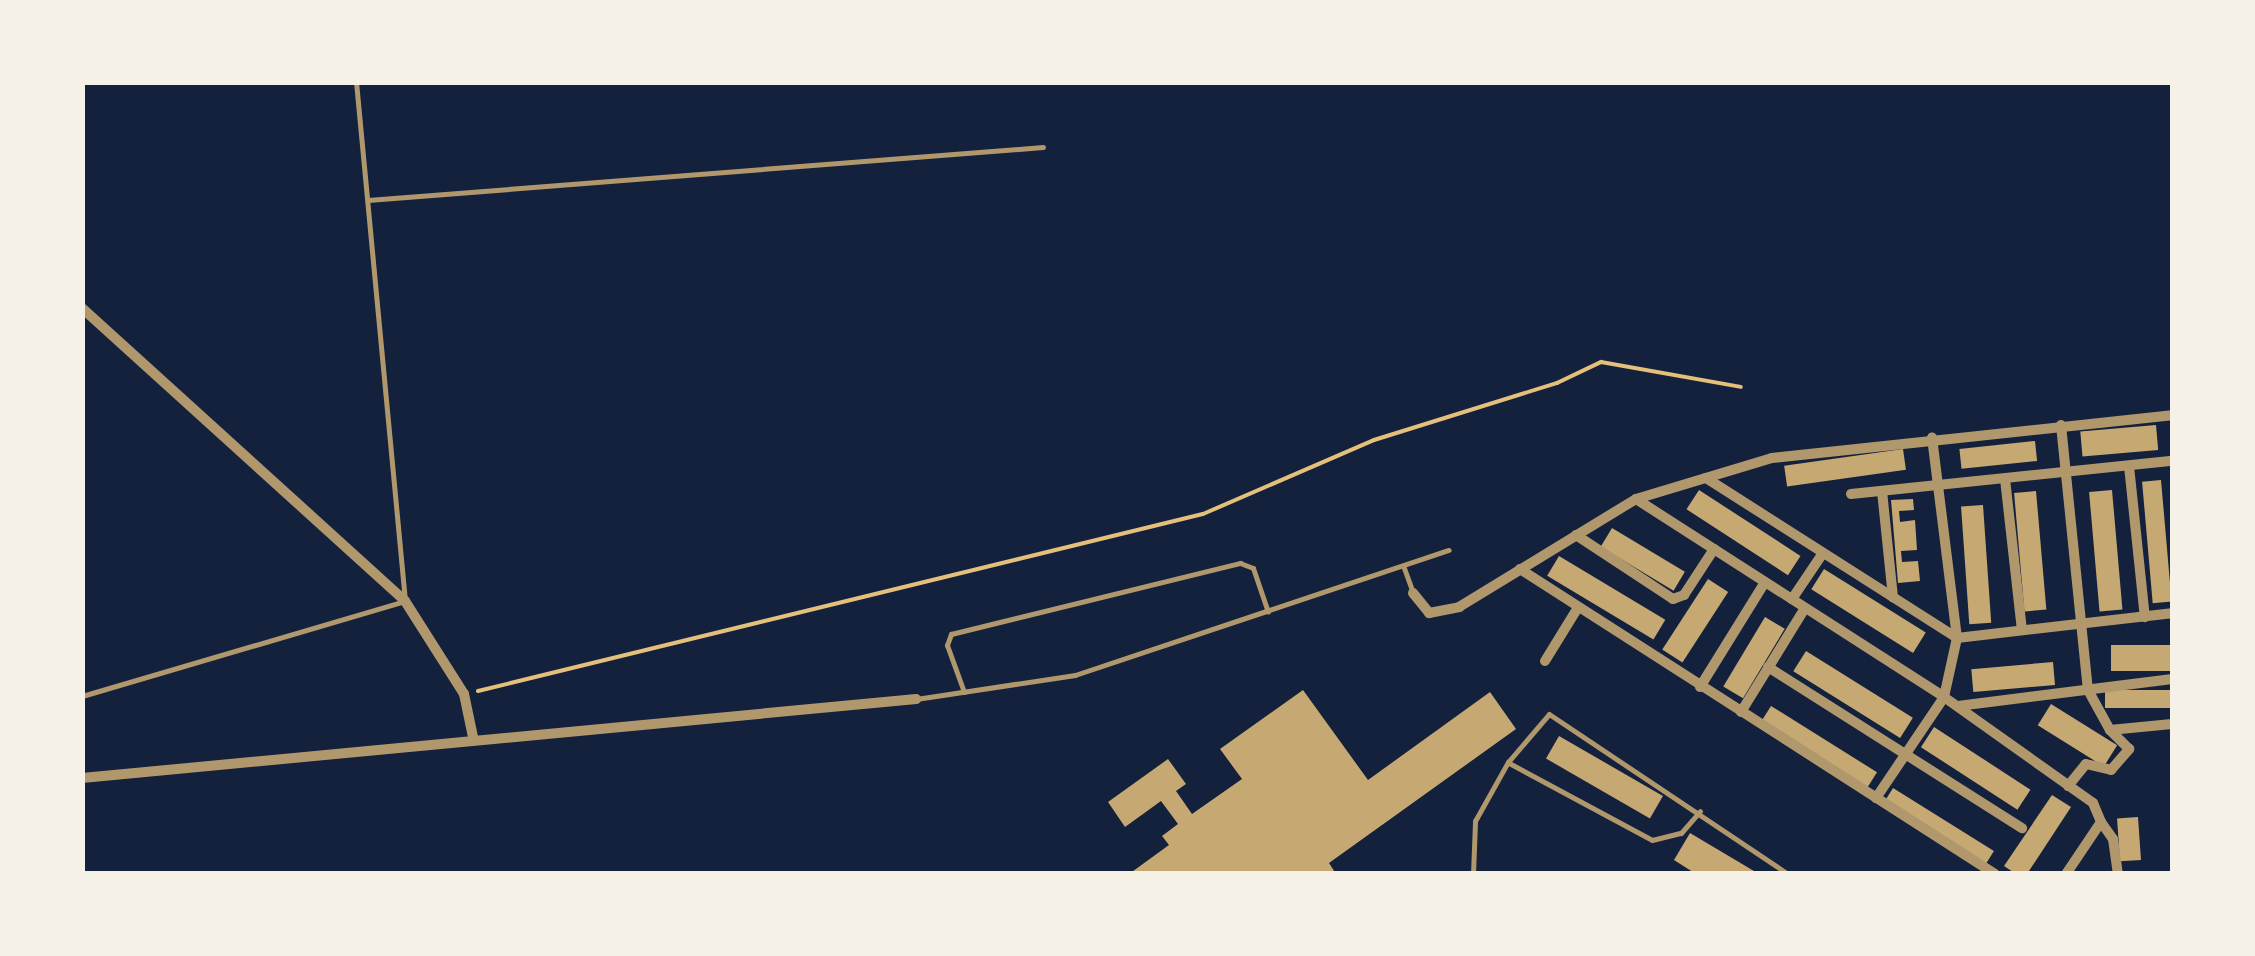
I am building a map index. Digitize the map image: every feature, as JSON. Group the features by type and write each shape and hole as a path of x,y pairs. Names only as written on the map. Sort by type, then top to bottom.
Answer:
{"street":[{"path":"82,308 405,601 464,694 473,736"},
{"path":"1413,593 1436,614 1636,499 1772,458 1932,438 2172,416"},
{"path":"2061,426 2088,690 2110,730 2129,749 2111,770 2088,763 2068,786"},
{"path":"1876,798 1944,697 1957,638 1932,438"},
{"path":"1851,494 2172,461"},
{"path":"2129,466 2144,616"},
{"path":"1706,478 1957,638 2172,614"},
{"path":"2005,479 2022,630"},
{"path":"1882,491 1893,597"},
{"path":"1636,499 1958,706 2092,803 2113,839 2118,874"},
{"path":"1576,535 1673,599 1684,595 1714,549"},
{"path":"1792,599 1823,553"},
{"path":"1520,569 1995,874"},
{"path":"1700,687 1766,582"},
{"path":"1740,712 1804,608"},
{"path":"1544,661 1577,609"},
{"path":"1768,667 2022,828"},
{"path":"1958,706 2172,679"},
{"path":"82,778 473,736 916,699"},
{"path":"2110,730 2172,724"},
{"path":"2066,874 2101,822"}],"lane":[{"path":"82,696 228,658 405,601 356,82"},
{"path":"368,200 1043,146"},
{"path":"916,699 1075,675 1404,568 1448,550"},
{"path":"964,692 947,645 951,634 1240,563 1252,568 1268,612"},
{"path":"1404,568 1413,593"},
{"path":"1473,874 1475,821 1508,762 1540,718 1556,714 1788,874"},
{"path":"1508,762 1652,840 1680,833 1700,810"}],"path":[{"path":"464,694 1203,514 1374,440 1557,383 1601,362 1741,387"}],"building":[{"path":"2156,425 2158,450 2082,457 2080,432"},
{"path":"2035,441 2037,461 1962,469 1959,449"},
{"path":"1903,449 1906,470 1787,486 1784,466"},
{"path":"2161,480 2172,602 2153,603 2142,482"},
{"path":"1699,490 1800,556 1788,575 1686,509"},
{"path":"2112,490 2122,610 2100,612 2089,492"},
{"path":"2036,491 2046,610 2024,611 2014,493"},
{"path":"1913,499 1914,510 1899,511 1900,522 1915,520 1917,550 1901,551 1902,562 1918,561 1920,581 1898,583 1891,500"},
{"path":"1983,505 1991,623 1969,624 1961,507"},
{"path":"1612,528 1685,572 1674,591 1601,547"},
{"path":"1559,556 1665,620 1653,640 1547,576"},
{"path":"1824,569 1926,633 1913,653 1811,589"},
{"path":"1708,579 1728,592 1682,663 1662,649"},
{"path":"1765,617 1785,629 1743,698 1723,686"},
{"path":"2111,645 2172,645 2172,671 2111,671"},
{"path":"1806,651 1913,718 1900,738 1793,671"},
{"path":"2053,662 2055,685 1973,692 1971,669"},
{"path":"1303,690 1368,780 1490,692 1516,729 1329,863 1336,874 1129,874 1169,845 1162,836 1178,824 1161,801 1125,827 1108,802 1168,759 1186,784 1176,791 1192,814 1242,779 1220,749"},
{"path":"2105,690 2172,690 2172,708 2105,708"},
{"path":"2051,704 2117,745 2104,767 2038,725"},
{"path":"1771,706 1877,772 1867,788 1761,722"},
{"path":"1934,727 2030,790 2017,810 1921,747"},
{"path":"1559,736 1663,796 1650,819 1546,759"},
{"path":"1893,788 1994,851 1986,864 1885,801"},
{"path":"2052,795 2071,807 2027,874 2016,874 2004,866"},
{"path":"2138,817 2141,860 2120,861 2117,818"},
{"path":"1690,833 1759,874 1696,874 1674,860"}]}
